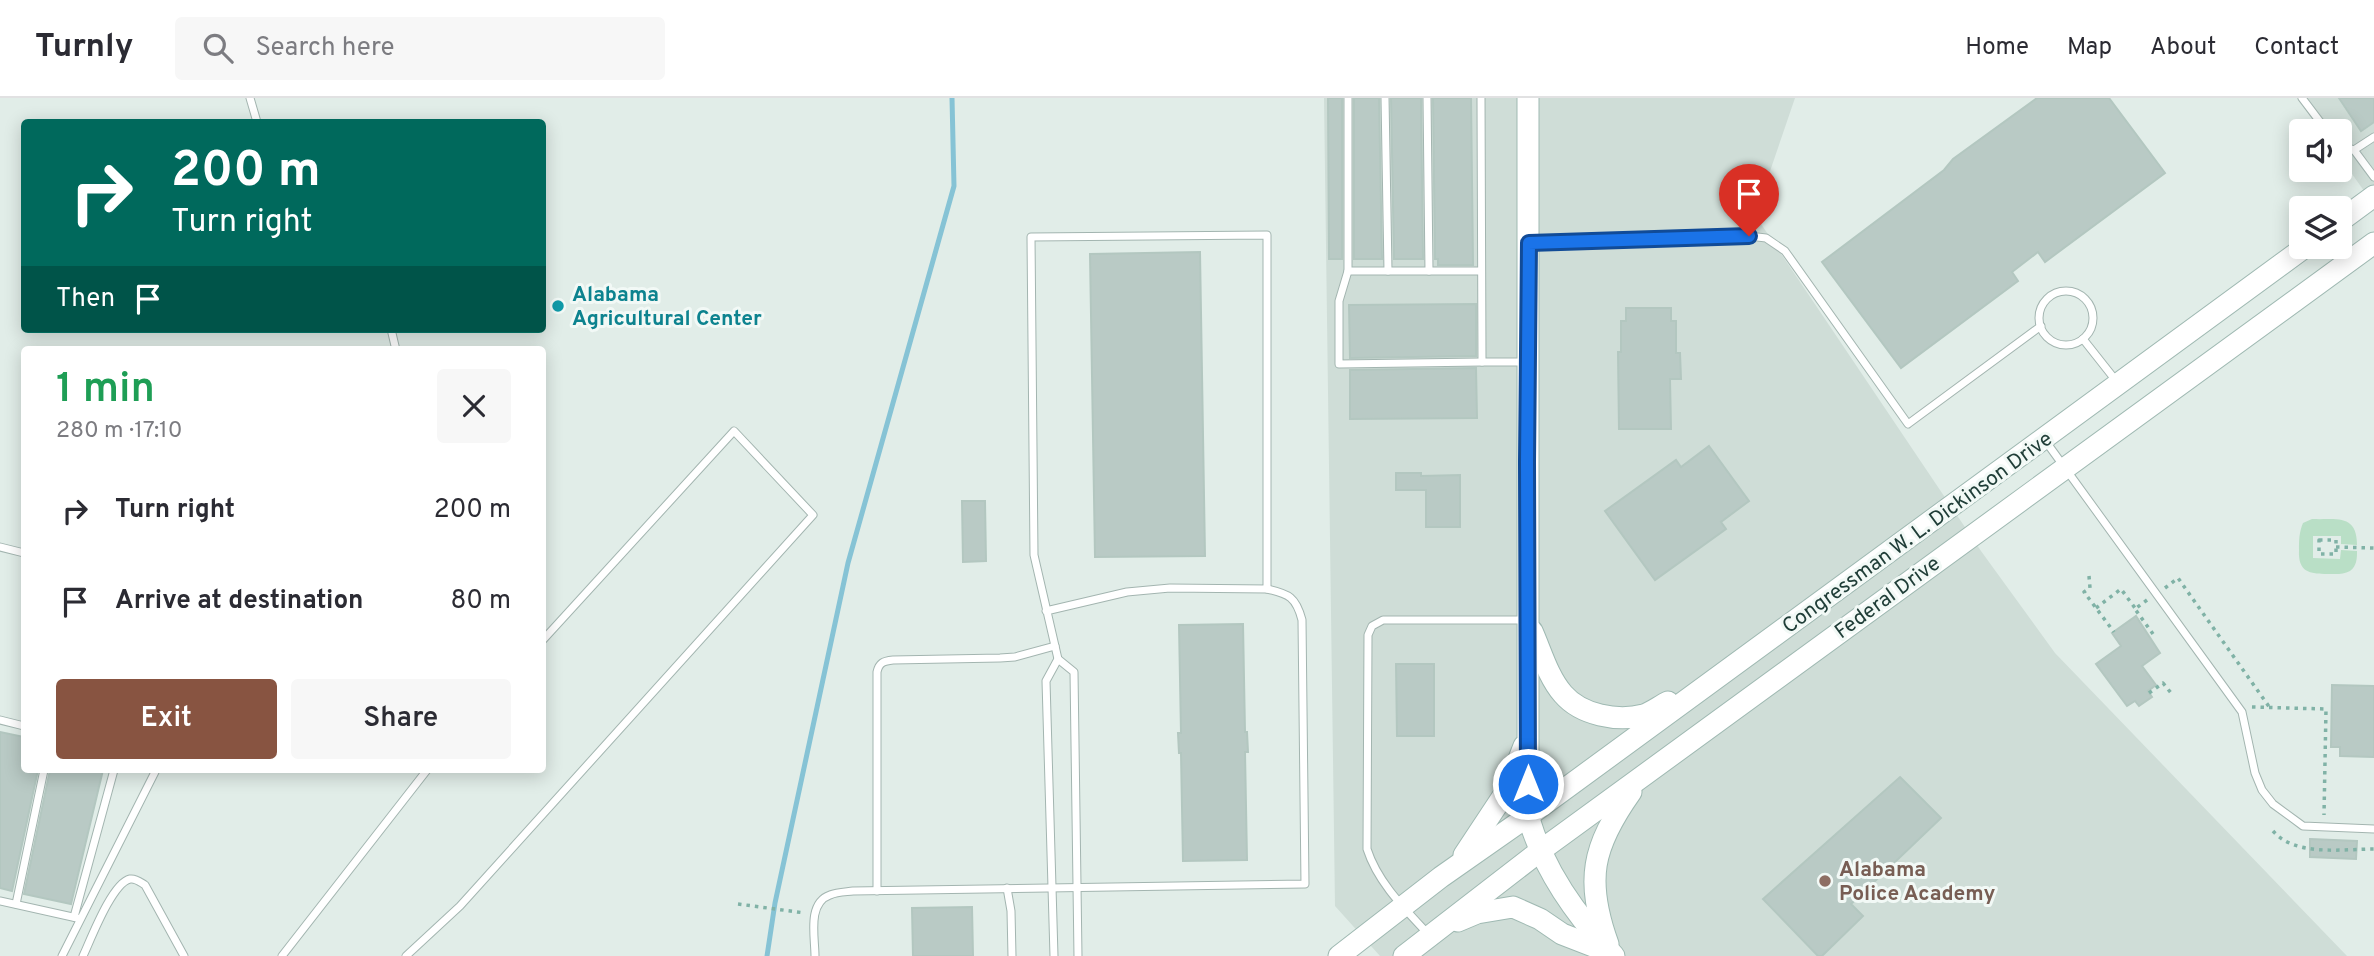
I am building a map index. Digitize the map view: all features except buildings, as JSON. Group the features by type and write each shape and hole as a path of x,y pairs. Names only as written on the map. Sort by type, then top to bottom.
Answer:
{"main road":[{"path":"1528,98 1528,816 1541,851 1577,914 1613,954"},
{"path":"2352,212 2374,196"},
{"name":"Federal Drive","path":"1404,956 1640,778 2374,243"},
{"name":"Congressman W. L. Dickinson Drive","path":"1528,816 2289,259"},
{"path":"1528,620 1563,694 1582,709 1611,717 1644,715 1719,676"},
{"path":"1457,866 1507,790 1528,736"},
{"path":"1613,954 1597,914 1594,866 1606,830 1640,778"},
{"path":"1339,956 1402,906 1528,816"},
{"path":"1435,932 1477,914 1513,907 1540,919 1562,934 1613,954"}],"lane":[{"path":"250,98 256,119"},
{"path":"1348,98 1348,271 1339,301 1339,364 1528,362"},
{"path":"1385,98 1388,271"},
{"path":"1427,98 1429,271"},
{"path":"1481,98 1482,362"},
{"path":"2302,98 2318,119"},
{"path":"2374,136 2354,150 2374,177"},
{"path":"1078,956 1074,672 1058,659 1034,555 1031,237 1267,235 1267,589"},
{"path":"1529,243 1749,236 1774,242 1785,251 1908,424 2041,326"},
{"path":"1348,271 1482,271"},
{"path":"2071,291 2082,297 2092,311 2090,331 2083,339 2072,344 2060,344 2050,339 2041,326 2040,311 2052,295 2071,291"},
{"path":"2083,339 2118,384"},
{"path":"406,956 460,906 813,515 734,431 546,637"},
{"path":"2044,439 2238,707 2245,723 2255,774 2262,790 2273,804 2303,826 2374,829"},
{"path":"0,547 21,552"},
{"path":"815,956 815,916 821,900 829,895 877,891 1305,884 1302,620 1298,606 1287,593 1267,589 1170,588 1127,592 1046,611"},
{"path":"1435,932 1402,906 1373,867 1367,849 1368,635 1373,626 1383,620 1528,620"},
{"path":"877,891 879,665 892,660 1015,657 1055,646"},
{"path":"1054,956 1046,681 1058,659"},
{"path":"0,720 21,725"},
{"path":"16,904 43,773"},
{"path":"78,918 113,773"},
{"path":"62,956 78,918 154,773"},
{"path":"282,956 425,773"},
{"path":"83,956 115,891 124,882 137,879 145,885 184,956"},
{"path":"1007,888 1012,911 1012,956"},
{"path":"0,901 78,918"}],"path":[{"path":"2319,540 2336,540 2336,547 2336,554 2319,554 2319,540"},
{"path":"2336,547 2374,548"},
{"path":"2089,576 2090,588 2084,592 2114,632"},
{"path":"2096,608 2121,590 2135,609"},
{"path":"2149,693 2163,683 2171,693"},
{"path":"2238,707 2326,709 2324,828"},
{"path":"2273,831 2285,840 2312,849 2374,849"},
{"path":"738,904 790,912"}],"shaded area":[{"path":"1324,98 1795,98 1755,215 1981,551 2055,653 2347,956 1380,956 1335,906"},
{"path":"2297,98 2374,98 2374,205 2352,174 2352,119 2312,119"}],"green space":[{"path":"2312,519 2337,519 2349,523 2353,528 2357,545 2341,544 2341,536 2313,536 2313,558 2340,559 2341,550 2357,551 2357,559 2350,571 2321,574 2306,570 2300,563 2300,533 2303,523"}],"waterway":[{"path":"767,956 775,903 848,563 954,186 952,98"}],"place":[{"name":"Alabama Agricultural Center","path":"558,306"},
{"name":"Alabama Police Academy","path":"1825,881"}],"route":[{"path":"1528,784 1529,243 1749,236"}]}
